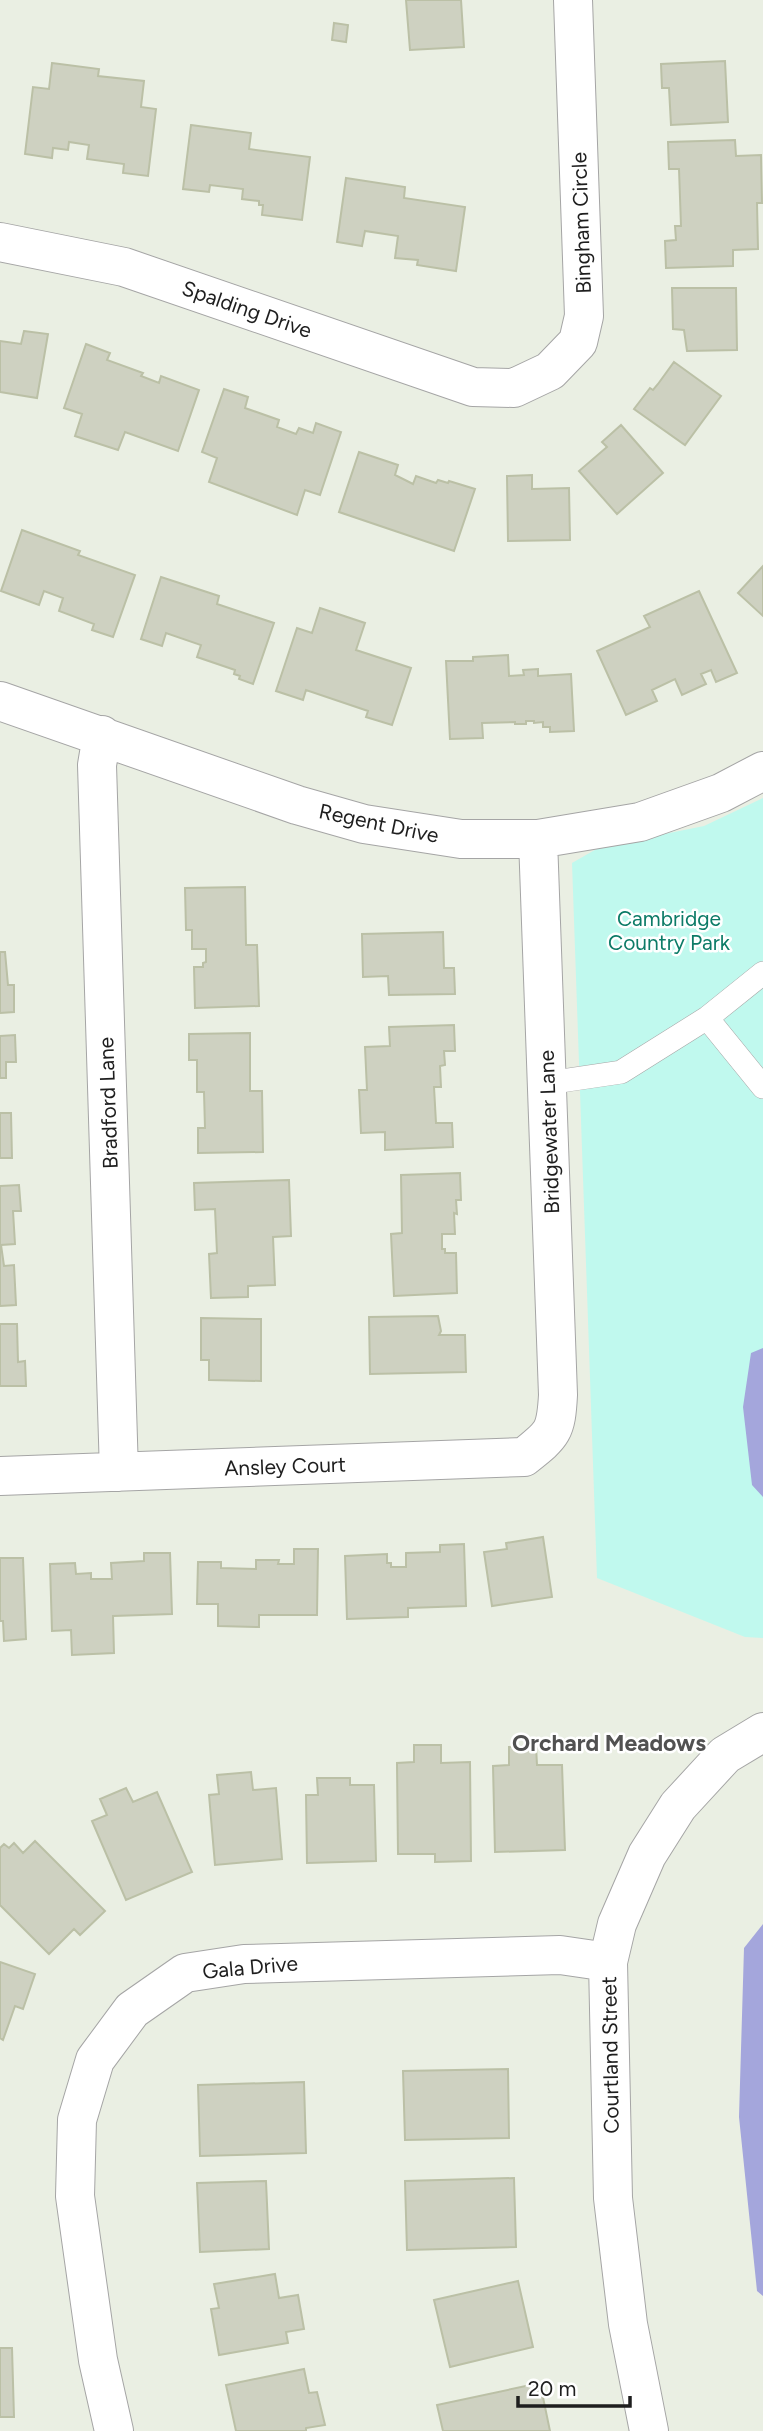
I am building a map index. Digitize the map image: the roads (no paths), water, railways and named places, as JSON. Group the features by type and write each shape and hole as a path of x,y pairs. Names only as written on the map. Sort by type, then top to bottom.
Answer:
{"street":[{"name":"Bingham Circle","path":"491,387 513,388 550,372 578,342 584,316 573,0"},
{"name":"Spalding Drive","path":"0,242 124,267 473,387 491,387"},
{"name":"Regent Drive","path":"0,701 298,805 364,824 461,839 538,839 640,822 721,793 763,771"},
{"name":"Bradford Lane","path":"102,735 97,765 119,1472"},
{"name":"Bridgewater Lane","path":"538,839 558,1395 556,1425"},
{"name":"Ansley Court","path":"0,1476 524,1457 546,1440 556,1425"},
{"name":"Courtland Street","path":"649,2431 628,2324 612,2198 608,1962 617,1924 642,1867 678,1806 725,1755 763,1732"},
{"name":"Gala Drive","path":"114,2431 98,2360 75,2196 77,2120 94,2060 132,2010 185,1973 244,1964 560,1955 608,1962"}],"lane":[{"path":"547,1083 621,1072 707,1018 763,973"},
{"path":"707,1018 763,1087"}],"district":[{"name":"Orchard Meadows","path":"609,1743"}],"park label":[{"name":"Cambridge Country Park","path":"669,930"}]}
